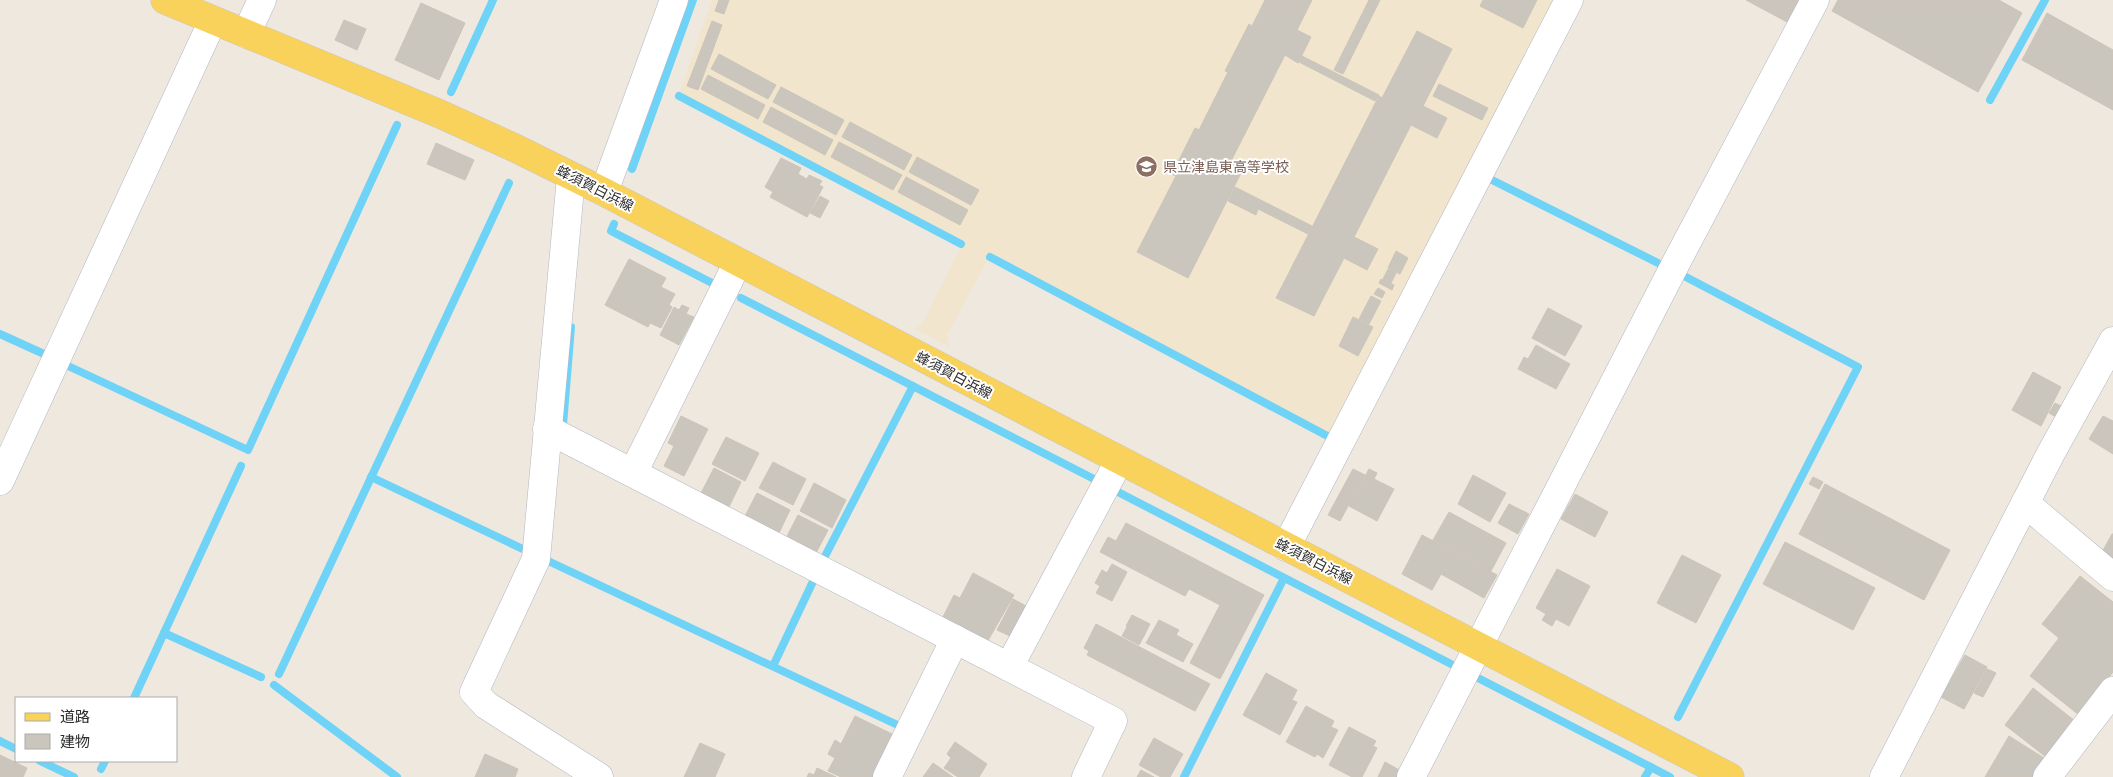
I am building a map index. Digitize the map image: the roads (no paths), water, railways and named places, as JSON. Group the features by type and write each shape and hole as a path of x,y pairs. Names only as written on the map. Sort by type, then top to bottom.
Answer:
{"main road":[{"name":"蜂須賀白浜線","path":"166,0 440,114 604,192 1730,777"}],"street":[{"path":"246,34 262,0"},
{"path":"604,192 674,0"},
{"path":"1286,547 1569,0"},
{"path":"1411,777 1677,261 1815,0"},
{"path":"0,481 213,20"},
{"path":"571,176 536,559 474,692 486,705 599,777"},
{"path":"634,473 738,262"},
{"path":"1884,777 2025,502 2113,341"},
{"path":"547,429 1114,721 1086,777"},
{"path":"1009,667 1119,461"},
{"path":"2025,502 2113,577"},
{"path":"887,777 956,639"},
{"path":"2047,777 2113,691"}],"waterway":[{"path":"451,92 493,0"},
{"path":"632,169 693,0"},
{"path":"1990,100 2045,0"},
{"path":"679,96 961,244"},
{"path":"66,365 248,450 397,125"},
{"path":"1490,179 1658,263"},
{"path":"279,674 509,183"},
{"path":"614,224 611,231 712,283"},
{"path":"990,257 1333,439"},
{"path":"1678,717 1858,367 1684,276"},
{"path":"741,298 1094,479"},
{"path":"563,425 571,327"},
{"path":"0,334 44,354"},
{"path":"821,564 913,386"},
{"path":"134,697 241,466"},
{"path":"371,477 527,551"},
{"path":"1118,492 1451,664"},
{"path":"546,560 904,728"},
{"path":"773,666 817,573"},
{"path":"1184,777 1284,578"},
{"path":"164,633 261,677"},
{"path":"1478,678 1670,777"},
{"path":"274,685 397,777"},
{"path":"0,741 15,748"},
{"path":"42,762 74,777"},
{"path":"101,769 104,762"},
{"path":"1645,777 1651,767"}],"place":[{"name":"県立津島東高等学校","path":"1147,167"}]}
